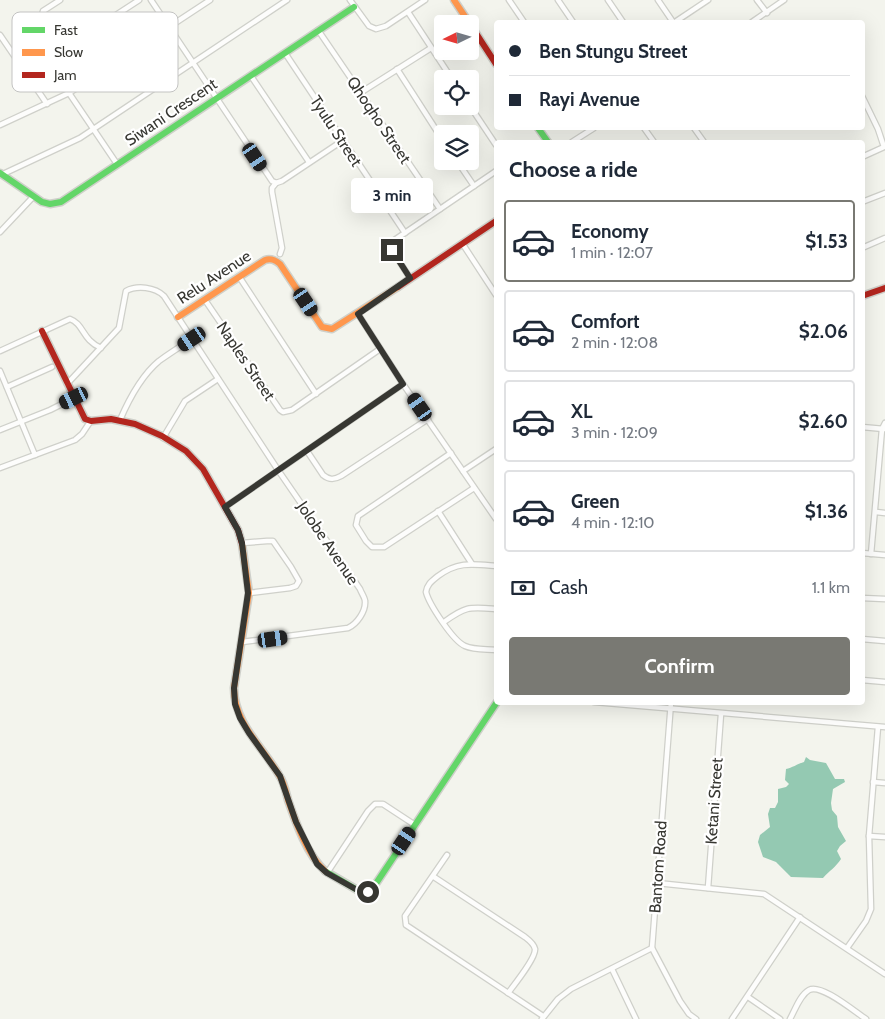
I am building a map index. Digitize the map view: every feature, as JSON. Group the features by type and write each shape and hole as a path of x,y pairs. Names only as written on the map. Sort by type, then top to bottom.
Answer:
{"street":[{"path":"42,12 60,0"},
{"path":"120,12 139,0"},
{"path":"151,0 159,12"},
{"path":"178,20 202,2 210,0"},
{"path":"178,73 287,0"},
{"path":"350,0 368,26 373,29 382,28 425,0"},
{"path":"454,0 464,15"},
{"path":"509,0 523,20"},
{"path":"558,0 572,20"},
{"path":"608,0 622,20"},
{"path":"658,0 673,20"},
{"path":"677,20 708,0"},
{"path":"757,0 766,13"},
{"path":"755,20 784,0"},
{"name":"Siwani Crescent","path":"1,175 45,203 55,204 61,202 354,7"},
{"path":"408,12 446,70"},
{"name":"Qhoqho Street","path":"318,30 440,209"},
{"path":"0,35 12,53"},
{"path":"479,38 494,61"},
{"path":"178,41 272,181 282,181 342,141"},
{"path":"360,93 431,48"},
{"name":"Tyulu Street","path":"286,53 342,141 405,233"},
{"path":"397,69 434,127"},
{"path":"251,76 309,162"},
{"path":"39,92 47,104"},
{"path":"1,175 66,146 94,130 149,92"},
{"path":"0,125 69,93 117,164"},
{"path":"865,102 884,147 865,156"},
{"path":"865,113 870,112"},
{"path":"476,115 494,141"},
{"path":"575,140 591,130"},
{"path":"463,170 474,186"},
{"path":"410,278 394,254 393,241 494,172"},
{"path":"276,182 272,192 282,248 280,254"},
{"path":"865,201 885,193"},
{"path":"0,232 33,197"},
{"name":"Relu Avenue","path":"178,317 265,260 274,259 280,264 325,328 332,329 358,314 494,223"},
{"path":"865,247 885,238"},
{"path":"462,243 494,292"},
{"path":"240,278 316,394 380,349"},
{"path":"67,384 121,325 124,294 128,289 146,288 157,290 164,296 278,470"},
{"path":"865,295 885,288"},
{"name":"Naples Street","path":"205,300 280,410 286,412 292,410 316,394"},
{"path":"358,314 403,384 494,516"},
{"path":"0,351 63,322 73,320 78,324 88,340 101,348"},
{"path":"42,331 83,416 90,422"},
{"path":"120,420 132,396 158,362 192,339"},
{"path":"7,387 52,367"},
{"path":"0,371 35,455"},
{"path":"163,438 185,401 218,380"},
{"path":"225,507 403,384"},
{"path":"0,430 74,398"},
{"path":"0,468 75,440 82,434 90,422 105,419 120,420 143,427 189,454 198,462 238,530 242,543 248,593 234,688 235,704 240,718 280,776 296,822 317,864 327,873 359,891 368,892 373,888 495,705"},
{"path":"307,451 323,475 334,479 428,419"},
{"path":"871,554 882,470 885,423"},
{"path":"865,427 884,429"},
{"path":"463,471 494,450"},
{"path":"451,453 358,516 356,525 370,546 380,548 474,488"},
{"name":"Jolobe Avenue","path":"242,642 348,628 357,622 365,601 360,589 278,470"},
{"path":"438,511 472,564"},
{"path":"876,512 885,513"},
{"path":"242,543 274,542 298,581 296,586 290,588 248,593"},
{"path":"865,553 885,555"},
{"path":"494,566 472,564 449,568 428,585 426,592 427,597 453,637 463,645 494,650"},
{"path":"865,598 885,599"},
{"path":"444,622 466,608 494,609"},
{"path":"865,639 885,641"},
{"path":"865,680 885,682"},
{"path":"627,705 885,727"},
{"name":"Bantom Road","path":"652,948 671,705"},
{"name":"Ketani Street","path":"708,888 721,714"},
{"path":"847,948 870,912 869,836 878,727"},
{"path":"872,782 885,783"},
{"path":"327,873 368,811 375,804 383,804 415,825"},
{"path":"869,836 885,837"},
{"path":"447,855 405,916 406,925 542,1018 563,994 652,948 680,1001 689,1014 696,1019"},
{"path":"434,876 534,945 535,949 532,957 508,993"},
{"path":"657,884 764,894 885,974"},
{"path":"732,1019 800,917"},
{"path":"612,969 636,1019"},
{"path":"790,1019 804,994 812,988 825,991 866,1019"},
{"path":"748,997 780,1019"}],"shaded area":[{"path":"806,757 810,760 826,763 835,779 844,779 845,782 833,789 831,803 832,810 837,816 838,827 846,841 837,851 841,859 823,878 791,877 776,862 763,857 758,842 760,835 770,827 768,814 770,808 775,808 778,802 778,789 789,784 785,780 786,769 804,762"}],"traffic: fast":[{"path":"0,173 42,202 50,204 61,202 354,7"},
{"path":"539,130 547,140"},
{"path":"325,871 359,891 371,891 495,705"}],"traffic: slow":[{"path":"454,0 464,15"},
{"path":"178,317 267,259 280,264 322,327 332,329 398,287"},
{"path":"242,544 249,593 234,688 235,701 250,734 272,764 285,787 288,800 307,848 325,871"}],"traffic: jam":[{"path":"479,38 494,61"},
{"path":"398,287 494,222"},
{"path":"865,295 885,288"},
{"path":"42,331 85,419 91,421 111,419 135,424 162,436 186,451 203,469 238,530 242,544"}],"route":[{"path":"368,892 359,891 327,873 317,864 296,822 280,776 240,718 235,704 234,688 248,593 242,543 238,530 225,507 403,384 358,314 410,278 392,250"}]}
